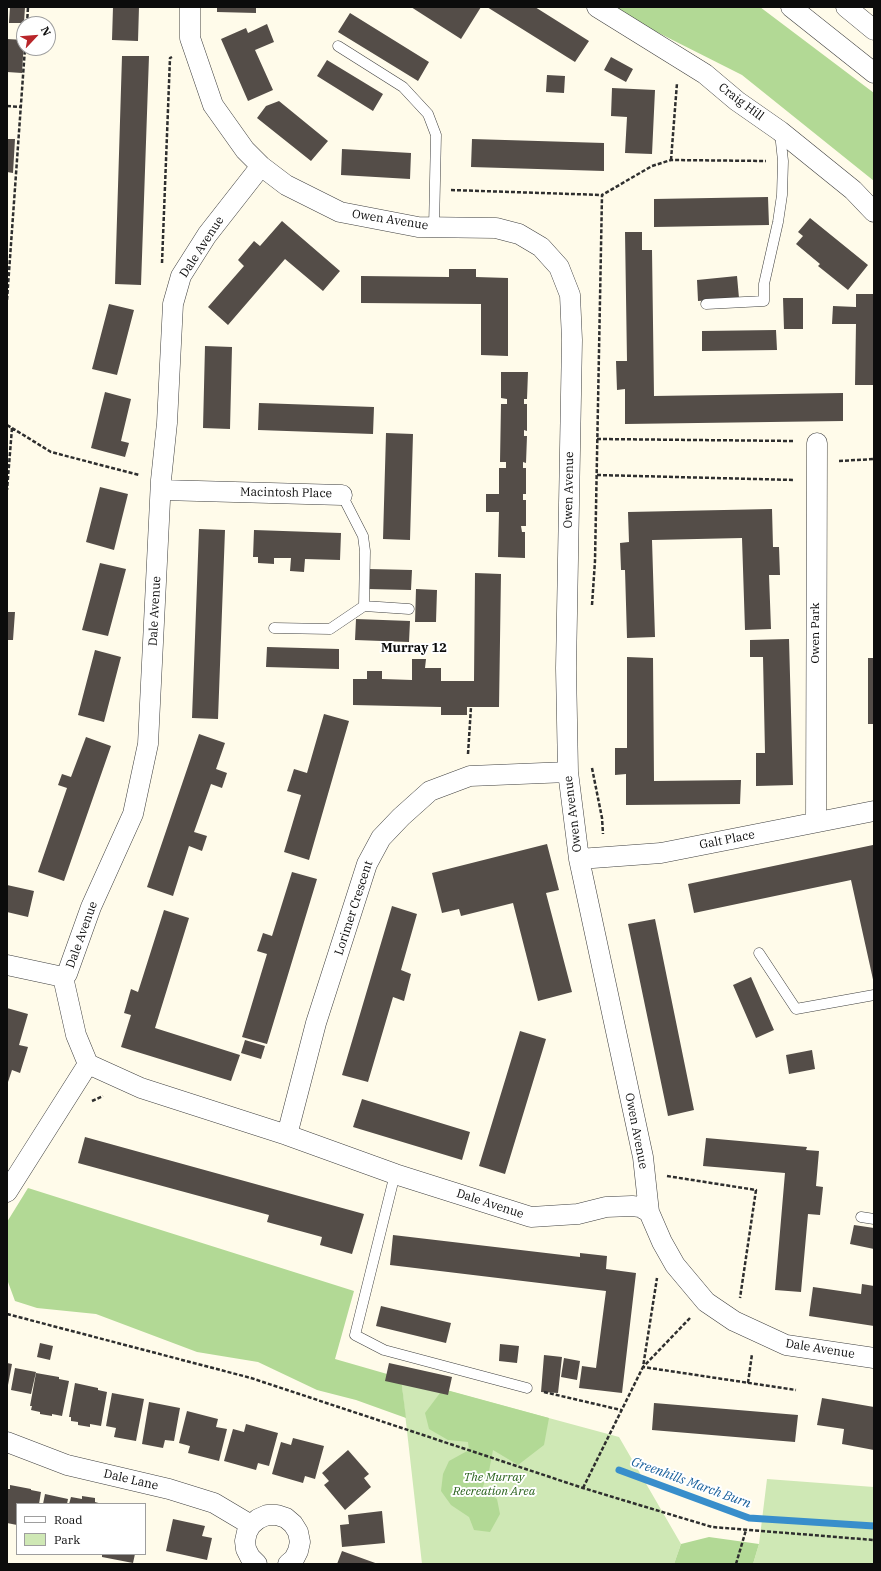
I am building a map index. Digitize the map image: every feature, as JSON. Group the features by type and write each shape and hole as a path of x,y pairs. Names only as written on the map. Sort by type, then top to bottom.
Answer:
{"street":[{"name":"Owen Avenue","path":"190,7 190,38 213,105 245,150 261,166 286,185 340,212 418,227 496,228 519,234 541,247 559,267 570,295 572,340 566,668 568,772 579,859 643,1165 649,1212"},
{"name":"Craig Hill","path":"597,7 706,74 737,100 780,131 853,190 874,212"},
{"path":"791,7 874,73"},
{"path":"846,7 874,30"},
{"name":"Dale Avenue","path":"261,166 207,235 181,276 173,304 167,423 161,485 148,744 132,814 91,907 67,974 63,977 76,1035 88,1064 141,1088 287,1135 395,1174 531,1217 578,1214 606,1207 640,1207 649,1212 662,1242 675,1265 706,1302 737,1322 786,1345 874,1358"},
{"name":"Owen Park","path":"816,822 817,462"},
{"name":"Macintosh Place","path":"161,485 342,495"},
{"name":"Lorimer Crescent","path":"287,1135 316,1023 367,864 381,838 401,817 430,792 470,776 568,772"},
{"name":"Galt Place","path":"579,859 662,853 874,811"},
{"path":"7,965 63,977"},
{"path":"7,1192 88,1064"},
{"name":"Dale Lane","path":"7,1442 67,1466 169,1489 214,1503 251,1525"},
{"path":"257,1564 250,1557 246,1549 245,1541 247,1532 251,1525 258,1519 267,1515 281,1517 293,1524 298,1532 300,1542 298,1551 294,1559 288,1564"}],"lane":[{"path":"338,46 403,87 428,114 436,135 434,227"},
{"path":"706,304 764,300 764,284 778,222 782,195 783,161 780,131"},
{"name":"Macintosh Place","path":"342,495 363,536 365,551 364,606"},
{"path":"274,628 330,629 364,606 409,609"},
{"path":"760,953 796,1009 874,994"},
{"path":"395,1174 355,1335 384,1350 527,1388"},
{"path":"861,1217 874,1219"}],"path":[{"path":"177,289 163,275 162,266 170,58 194,48"},
{"path":"7,300 24,56"},
{"path":"671,160 677,78 683,73 686,61"},
{"path":"7,106 21,107"},
{"path":"435,189 602,195 652,166 671,160 783,161"},
{"path":"592,607 595,561 602,195"},
{"path":"7,425 51,452 161,485"},
{"path":"7,490 12,428"},
{"path":"597,439 786,440 817,462"},
{"path":"596,475 874,459"},
{"path":"470,776 467,765 471,707"},
{"path":"591,761 602,818 604,857"},
{"path":"90,1102 104,1096"},
{"path":"643,1165 756,1190 737,1322"},
{"path":"643,1367 657,1276"},
{"path":"583,1488 643,1367 706,1302"},
{"path":"7,1314 251,1378 583,1488 712,1527 874,1540"},
{"path":"748,1383 752,1354"},
{"path":"643,1367 796,1390"},
{"path":"527,1388 621,1410"},
{"path":"736,1564 746,1530"}],"green space":[{"path":"617,7 760,7 874,93 874,181 742,75 623,15"},
{"path":"28,1188 354,1291 335,1359 401,1378 406,1418 356,1400 317,1390 258,1362 197,1352 96,1314 37,1308 15,1301 8,1282 7,1222"},
{"name":"The Murray Recreation Area","path":"401,1378 619,1437 681,1544 674,1564 422,1564"},
{"path":"443,1389 549,1418 544,1445 518,1465 493,1450 489,1471 482,1489 497,1499 500,1514 490,1532 474,1530 469,1517 451,1505 441,1491 443,1474 449,1461 469,1450 468,1442 448,1440 429,1429 425,1413"},
{"path":"767,1479 874,1487 874,1564 753,1564 759,1544"},
{"path":"709,1537 759,1544 753,1564 674,1564 681,1544"}],"building":[{"path":"10,7 25,7 24,16 16,16 16,23 9,23"},
{"path":"113,7 139,7 138,41 112,40"},
{"path":"217,7 256,7 256,13 217,12"},
{"path":"411,7 481,7 461,39"},
{"path":"487,7 535,7 589,41 575,62"},
{"path":"350,13 429,62 418,81 338,32"},
{"path":"267,24 274,42 255,50 273,90 248,101 221,39 246,28 248,33"},
{"path":"7,39 16,40 16,56 23,56 22,73 7,72"},
{"path":"122,56 149,56 141,285 115,284"},
{"path":"611,57 633,69 626,82 604,70"},
{"path":"327,60 383,94 373,111 317,76"},
{"path":"547,75 565,76 564,93 546,92"},
{"path":"612,88 655,90 652,154 625,153 627,117 611,116"},
{"path":"279,101 328,141 311,161 257,118 266,106"},
{"path":"7,139 15,139 13,173 7,172"},
{"path":"472,139 604,143 604,171 471,167"},
{"path":"342,149 411,153 410,179 341,175"},
{"path":"768,197 769,225 654,227 654,199"},
{"path":"810,218 868,265 848,290 818,266 820,264 796,244 803,236 798,232"},
{"path":"282,221 340,271 323,291 285,259 228,325 208,307 244,266 238,260 254,241 260,246"},
{"path":"625,232 642,232 642,250 652,250 654,396 843,393 843,421 625,424 625,389 617,390 616,361 627,361"},
{"path":"449,269 476,269 476,277 508,278 508,356 481,355 481,304 361,303 361,276 449,277"},
{"path":"737,276 739,298 698,301 697,280"},
{"path":"856,294 874,294 874,385 855,385 856,324 832,324 833,306 856,307"},
{"path":"783,298 803,298 803,329 784,329"},
{"path":"109,304 134,310 117,375 92,369"},
{"path":"776,330 777,350 702,351 702,331"},
{"path":"205,346 232,347 230,429 203,428"},
{"path":"501,372 528,372 527,399 524,399 524,404 527,404 527,431 524,430 524,436 527,436 526,463 523,462 523,468 526,468 526,494 523,494 523,500 526,500 526,526 521,526 522,532 525,532 525,558 498,557 499,512 486,512 486,494 499,494 499,468 506,468 506,462 500,462 501,404 507,404 507,399 501,398"},
{"path":"105,392 131,399 121,441 129,443 125,457 91,448"},
{"path":"259,403 374,407 373,434 258,430"},
{"path":"386,433 413,434 410,540 383,539"},
{"path":"100,487 128,494 114,550 86,542"},
{"path":"772,509 773,547 779,547 780,575 769,575 771,629 745,630 742,538 652,540 655,637 627,638 625,570 621,570 620,543 629,542 628,512"},
{"path":"199,529 225,530 218,719 192,718"},
{"path":"254,530 341,533 340,560 305,559 304,572 290,571 291,558 274,558 274,564 258,563 258,557 253,557"},
{"path":"100,563 126,569 108,636 82,630"},
{"path":"368,569 412,570 411,590 368,589"},
{"path":"475,573 501,574 499,707 467,707 467,715 441,715 441,707 353,705 353,679 367,679 367,671 382,671 382,679 412,680 412,659 426,659 425,668 441,668 441,681 474,681"},
{"path":"416,589 437,590 436,622 415,622"},
{"path":"7,612 15,612 13,640 7,640"},
{"path":"356,619 410,621 409,642 355,640"},
{"path":"789,639 793,785 756,786 756,753 765,753 763,657 750,657 750,640"},
{"path":"267,647 339,649 339,669 266,667"},
{"path":"95,650 121,657 104,722 78,715"},
{"path":"627,657 653,658 654,781 741,780 740,804 626,805 626,774 615,775 615,748 627,748"},
{"path":"868,658 874,658 874,724 868,724"},
{"path":"324,714 349,721 309,860 284,852 301,795 287,791 294,769 307,773"},
{"path":"199,734 225,743 216,769 227,773 222,788 211,784 194,832 207,836 202,851 189,846 173,896 147,887"},
{"path":"86,737 111,746 64,881 38,872 67,788 58,785 62,774 71,777"},
{"path":"547,844 559,890 546,893 572,992 538,1001 513,903 461,916 459,909 442,913 432,873"},
{"path":"873,845 874,984 851,880 694,913 688,884"},
{"path":"292,872 317,879 267,1044 242,1037 267,954 257,951 263,933 272,936"},
{"path":"7,885 34,891 28,917 7,912"},
{"path":"392,906 417,914 401,970 411,974 404,1001 393,997 368,1082 342,1075"},
{"path":"164,910 189,918 155,1028 240,1055 231,1081 121,1047 131,1015 124,1013 131,989 138,992"},
{"path":"655,919 694,1110 668,1116 628,924"},
{"path":"751,977 774,1030 756,1038 733,985"},
{"path":"7,1008 28,1014 19,1045 28,1047 20,1073 12,1070 7,1085"},
{"path":"520,1031 546,1039 505,1174 479,1166"},
{"path":"245,1040 265,1046 261,1059 241,1053"},
{"path":"812,1050 815,1069 789,1074 786,1055"},
{"path":"362,1099 470,1132 462,1160 353,1127"},
{"path":"85,1137 364,1214 352,1254 320,1245 322,1237 267,1222 269,1215 78,1163"},
{"path":"706,1138 807,1147 806,1150 819,1151 816,1186 823,1187 820,1215 808,1214 801,1292 775,1290 785,1173 703,1166"},
{"path":"854,1225 874,1228 874,1249 850,1244"},
{"path":"393,1235 580,1257 580,1253 607,1256 606,1269 636,1273 622,1393 579,1388 582,1366 596,1368 606,1291 390,1265"},
{"path":"862,1284 874,1286 874,1326 809,1316 813,1287 861,1294"},
{"path":"381,1306 451,1323 446,1343 376,1326"},
{"path":"40,1343 53,1346 50,1360 37,1357"},
{"path":"500,1344 519,1346 517,1363 499,1361"},
{"path":"544,1355 562,1357 558,1393 541,1392"},
{"path":"564,1358 580,1361 577,1380 561,1377"},
{"path":"7,1363 12,1364 8,1385 7,1385"},
{"path":"389,1363 452,1377 448,1395 385,1381"},
{"path":"15,1368 36,1372 31,1394 11,1390"},
{"path":"36,1373 59,1377 59,1379 69,1381 62,1416 40,1414 40,1412 31,1410 32,1406 30,1406"},
{"path":"75,1383 98,1388 98,1390 107,1392 101,1426 90,1424 90,1427 78,1425 78,1422 71,1421 71,1417 69,1417"},
{"path":"112,1393 144,1399 136,1441 114,1437 116,1428 106,1426"},
{"path":"822,1398 874,1407 874,1450 842,1444 844,1429 817,1425"},
{"path":"149,1402 180,1408 174,1441 165,1440 163,1448 142,1444"},
{"path":"654,1403 798,1415 795,1442 652,1430"},
{"path":"187,1411 218,1419 216,1427 227,1429 219,1461 188,1453 190,1446 179,1443"},
{"path":"246,1424 278,1433 269,1466 258,1463 256,1470 224,1461 233,1429 244,1432"},
{"path":"293,1438 324,1446 315,1479 305,1476 303,1483 272,1474 281,1442 291,1445"},
{"path":"348,1450 369,1474 364,1478 371,1487 345,1510 324,1485 329,1481 322,1473"},
{"path":"10,1485 41,1492 39,1503 16,1503 16,1525 7,1523 7,1492 8,1489 10,1489"},
{"path":"45,1494 68,1499 67,1503 43,1503"},
{"path":"82,1496 95,1498 95,1502 98,1503 69,1503 71,1497 82,1499"},
{"path":"382,1511 385,1543 342,1547 340,1525 349,1524 348,1515"},
{"path":"173,1519 205,1526 202,1536 212,1538 207,1560 166,1551"},
{"path":"342,1551 378,1564 337,1564"},
{"path":"102,1555 135,1555 133,1563 102,1557"}],"waterway":[{"name":"Greenhills March Burn","path":"619,1470 749,1518 874,1526"}],"district":[{"name":"Murray 12","path":"414,648"}]}
